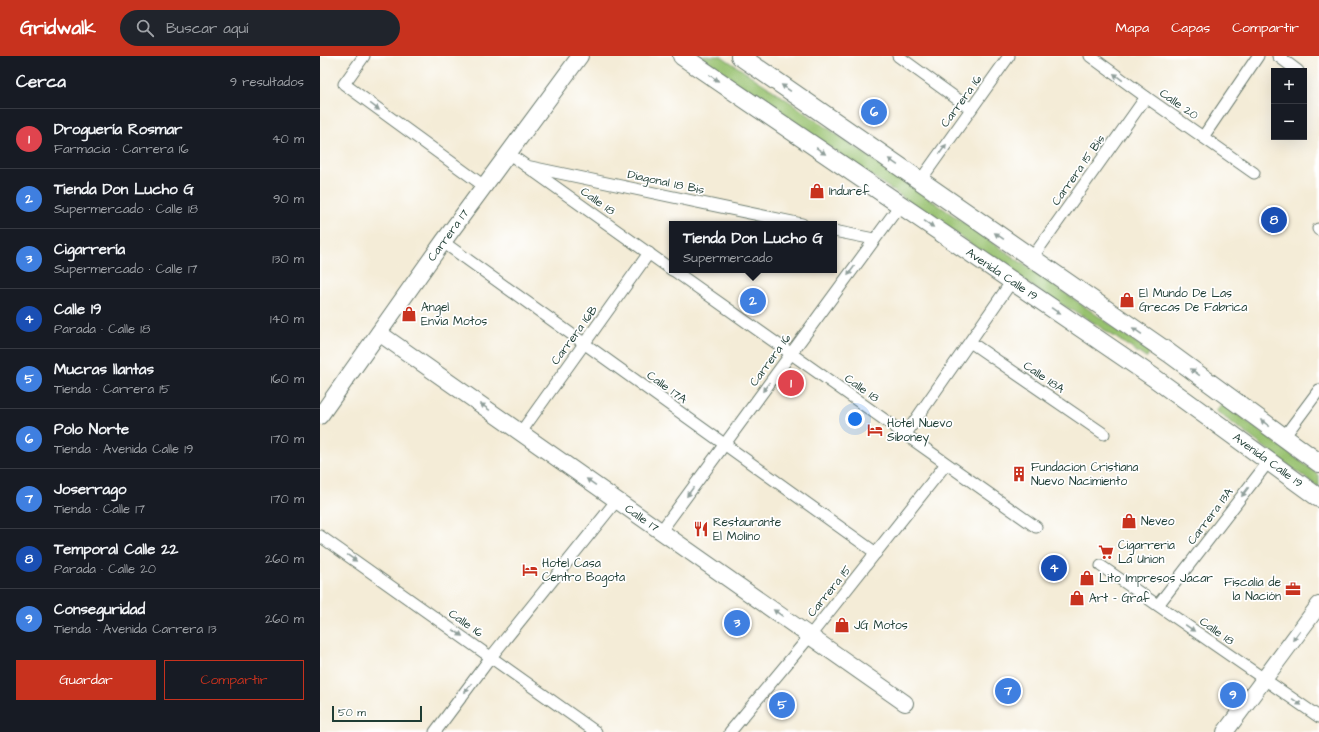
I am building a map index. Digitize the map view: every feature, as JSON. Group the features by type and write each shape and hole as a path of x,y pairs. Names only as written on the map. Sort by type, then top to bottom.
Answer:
{"main road":[{"name":"Avenida Calle 19","path":"682,56 1157,380 1319,498"},
{"path":"740,56 1169,353 1319,463"}],"street":[{"path":"364,56 344,84 484,186"},
{"name":"Carrera 17","path":"320,416 442,242 580,56"},
{"path":"898,56 971,110"},
{"name":"Carrera 16","path":"920,181 1009,56"},
{"name":"Calle 20","path":"1090,56 1254,173"},
{"path":"1203,137 1258,56"},
{"path":"1278,56 1294,68"},
{"name":"Carrera 15 Bis","path":"1032,258 1146,97"},
{"name":"Calle 18","path":"508,153 669,268"},
{"name":"Diagonal 18 Bis","path":"526,166 788,221"},
{"name":"Carrera 16","path":"661,531 900,204"},
{"path":"837,232 874,240"},
{"name":"Calle 17A","path":"442,242 876,553"},
{"name":"Carrera 16B","path":"521,432 649,254"},
{"name":"Calle 18","path":"676,273 1036,527"},
{"path":"905,435 1012,281"},
{"name":"Calle 17","path":"379,332 905,703"},
{"name":"Calle 18A","path":"970,342 1104,434"},
{"path":"1284,437 1319,390"},
{"name":"Carrera 13A","path":"1158,605 1269,461"},
{"name":"Carrera 15","path":"730,732 810,636 946,464"},
{"path":"435,732 491,657 617,500"},
{"name":"Calle 16","path":"320,536 596,732"},
{"name":"Calle 18","path":"1101,566 1319,717"},
{"path":"1225,732 1319,605"}],"green space":[{"path":"697,56 721,56 780,95 1150,352 1146,358 1085,317 1051,299"},
{"path":"1222,403 1319,475 1319,488 1216,411"}],"place":[{"name":"Polo Norte","path":"874,112"},
{"name":"Induref","path":"817,191"},
{"name":"Temporal Calle 22","path":"1274,220"},
{"name":"El Mundo De Las Grecas De Fabrica","path":"1127,300"},
{"name":"Tienda Don Lucho G","path":"753,301"},
{"name":"Angel Envia Motos","path":"409,314"},
{"name":"Droguería Rosmar","path":"791,383"},
{"name":"Hotel Nuevo Siboney","path":"875,430"},
{"name":"Fundacion Cristiana Nuevo Nacimiento","path":"1019,474"},
{"name":"Neveo","path":"1129,521"},
{"name":"Restaurante El Molino","path":"701,529"},
{"name":"Cigarreria La Union","path":"1106,552"},
{"name":"Calle 19","path":"1054,568"},
{"name":"Hotel Casa Centro Bogota","path":"530,570"},
{"name":"Lito Impresos Jacar","path":"1087,578"},
{"name":"Fiscalia de la Nación","path":"1293,589"},
{"name":"Art - Graf","path":"1077,598"},
{"name":"Cigarrería","path":"737,623"},
{"name":"JG Motos","path":"842,625"},
{"name":"Joserrago","path":"1008,691"},
{"name":"Conseguridad","path":"1233,695"},
{"name":"Mucras llantas","path":"782,705"}]}
